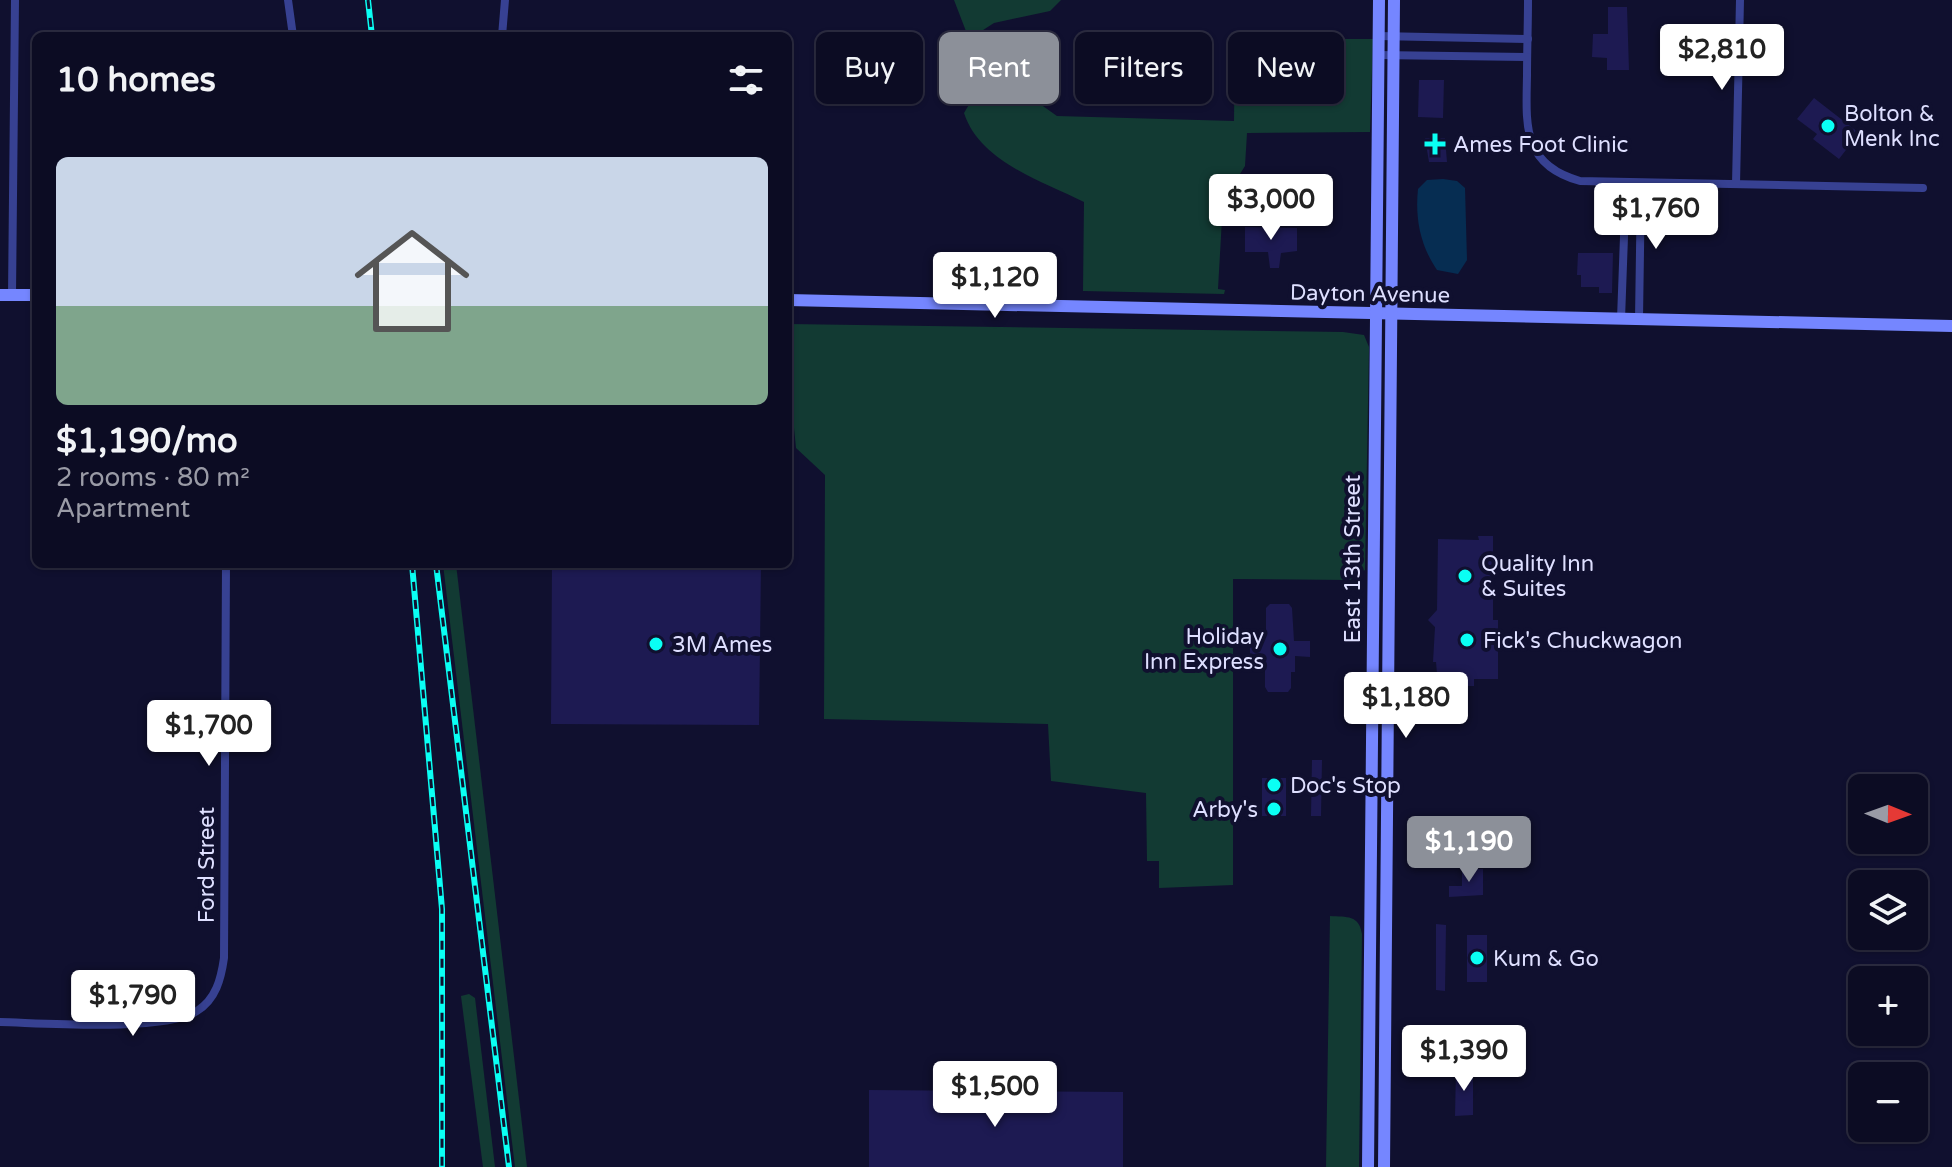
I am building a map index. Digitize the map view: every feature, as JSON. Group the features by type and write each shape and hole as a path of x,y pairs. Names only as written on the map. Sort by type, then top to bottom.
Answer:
{"main road":[{"name":"East 13th Street","path":"1368,1167 1379,0"},
{"name":"East 13th Street","path":"1384,1167 1394,0"},
{"path":"6,295 32,295"},
{"name":"Dayton Avenue","path":"792,300 1019,302 1148,310 1952,326"}],"street":[{"path":"6,295 15,0"},
{"path":"288,0 292,32"},
{"path":"502,32 505,0"},
{"path":"1528,0 1528,134 1541,159 1556,172 1580,181 1923,188"},
{"path":"1736,184 1740,0"},
{"path":"1378,36 1528,39"},
{"path":"1378,55 1527,57"},
{"path":"1621,319 1626,182"},
{"path":"1639,319 1641,183"},
{"name":"Ford Street","path":"0,1022 130,1022 181,1018 204,1005 221,974 226,568"}],"green space":[{"path":"954,0 1061,0 1050,11 994,23 980,32 966,32"},
{"path":"1344,39 1373,39 1370,132 1247,133 1245,166 1223,201 1218,289 1225,290 1224,294 1083,291 1084,202 1032,178 998,157 972,130 964,113 969,104 1040,104 1057,116 1234,121 1234,104 1344,104"},
{"path":"792,324 1343,332 1364,335 1369,347 1365,570 1350,580 1233,579 1233,885 1159,888 1159,861 1147,861 1146,793 1051,781 1048,724 824,719 825,475 796,448"},
{"path":"443,568 456,568 527,1167 515,1167"},
{"path":"1330,916 1355,920 1362,934 1359,1167 1326,1167"},
{"path":"469,994 475,998 495,1167 483,1167 461,996"}],"water":[{"path":"1427,180 1457,181 1465,188 1467,260 1458,274 1437,270 1426,251 1418,221 1418,189"}],"building":[{"path":"1608,7 1627,7 1629,70 1607,70 1607,58 1592,57 1593,34 1608,34"},
{"path":"1419,80 1444,80 1443,118 1418,117"},
{"name":"Bolton & Menk Inc","path":"1814,98 1859,133 1839,159 1813,139 1817,134 1797,119"},
{"name":"Ames Foot Clinic","path":"1425,138 1445,138 1447,162 1429,162"},
{"path":"1245,227 1297,228 1297,251 1281,253 1279,268 1270,268 1268,252 1245,252"},
{"path":"1578,253 1613,253 1612,293 1599,293 1599,287 1581,287 1581,275 1577,275"},
{"path":"1478,536 1493,536 1493,620 1498,620 1498,679 1474,679 1474,686 1438,686 1436,662 1433,662 1435,627 1428,620 1437,610 1438,539 1479,540"},
{"name":"3M Ames","path":"552,568 761,568 759,725 551,724"},
{"name":"Holiday Inn Express","path":"1270,604 1289,604 1292,608 1294,641 1310,641 1310,657 1295,656 1295,672 1291,672 1288,692 1268,692 1265,687 1265,662 1250,662 1250,635 1266,636 1266,608"},
{"path":"1312,760 1322,760 1321,816 1311,816"},
{"path":"1262,778 1286,778 1286,816 1262,816"},
{"path":"1462,869 1483,869 1483,895 1449,897 1449,886 1462,886"},
{"name":"Kum & Go","path":"1436,924 1446,925 1445,991 1436,990"},
{"name":"Kum & Go","path":"1467,935 1487,935 1487,982 1467,982"},
{"path":"1456,1069 1468,1069 1469,1078 1473,1078 1473,1115 1455,1116"},
{"path":"869,1090 1123,1092 1123,1167 869,1167"}],"railway":[{"path":"368,0 372,32"},
{"path":"412,568 442,909 442,1167"},
{"path":"436,568 509,1167"}],"place":[{"name":"Bolton & Menk Inc","path":"1828,126"},
{"name":"Ames Foot Clinic","path":"1435,144"},
{"name":"Quality Inn & Suites","path":"1465,576"},
{"name":"Fick's Chuckwagon","path":"1467,640"},
{"name":"3M Ames","path":"656,644"},
{"name":"Holiday Inn Express","path":"1280,649"},
{"name":"Doc's Stop","path":"1274,785"},
{"name":"Arby's","path":"1274,809"},
{"name":"Kum & Go","path":"1477,958"}]}
